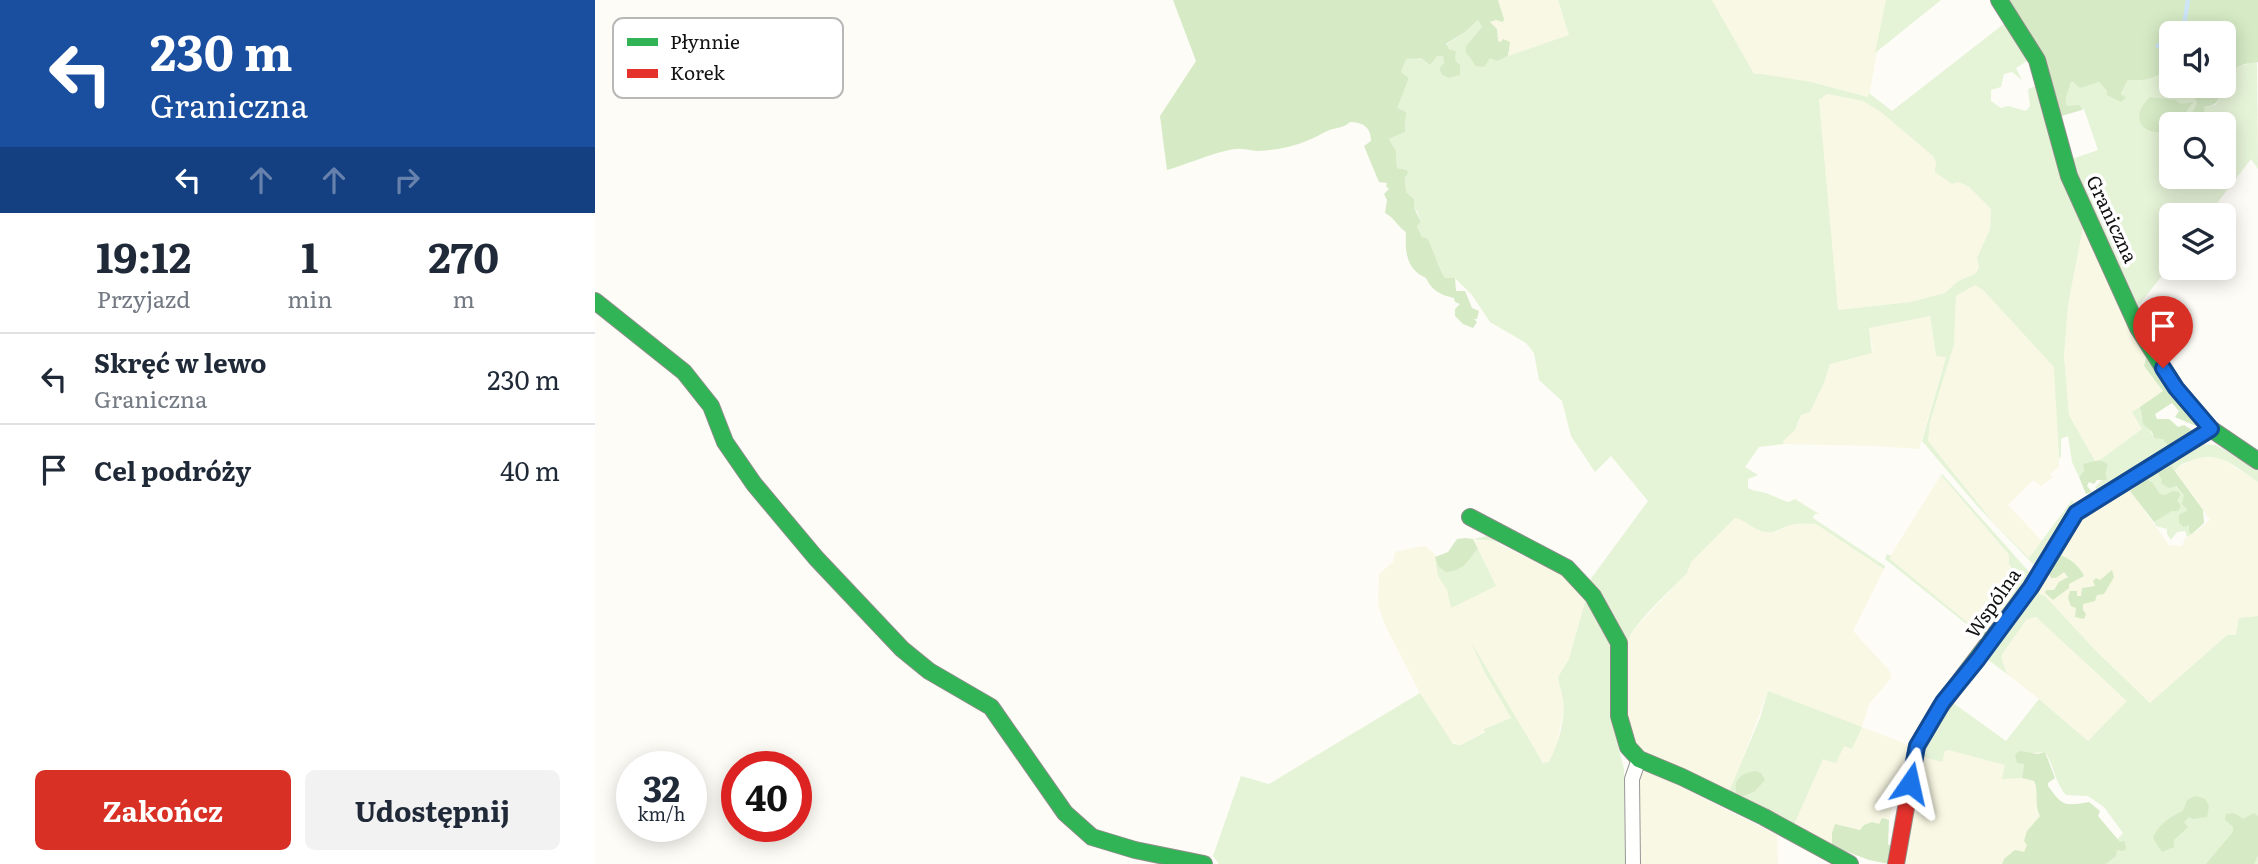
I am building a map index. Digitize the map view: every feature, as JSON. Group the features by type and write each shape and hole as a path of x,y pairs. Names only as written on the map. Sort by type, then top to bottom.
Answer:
{"street":[{"name":"Graniczna","path":"1999,0 2037,60 2069,176 2139,328 2176,388 2211,429 2258,461"},
{"path":"595,301 684,372 711,406 725,442 754,484 816,558 902,649 929,671 991,707 1065,813 1092,836 1135,850 1204,864"},
{"name":"Wspólna","path":"1896,864 1917,746 1943,702 2031,587 2076,513 2211,429"},
{"path":"1470,517 1567,568 1593,596 1619,643 1619,716 1628,747 1639,760 1717,794 1850,864"},
{"path":"1633,864 1632,779 1639,760"}],"green space":[{"path":"1173,0 1498,0 1503,22 1490,22 1497,29 1498,41 1503,39 1510,42 1508,56 1497,61 1490,58 1484,67 1476,66 1465,51 1482,27 1478,20 1446,44 1449,49 1456,51 1455,60 1460,65 1460,75 1449,78 1442,75 1439,69 1444,63 1443,56 1437,56 1430,65 1421,58 1406,59 1401,72 1409,78 1397,108 1406,112 1405,132 1389,139 1396,151 1397,168 1407,170 1406,192 1414,199 1414,208 1421,222 1417,226 1422,237 1427,238 1445,278 1455,278 1456,291 1465,291 1472,308 1479,311 1473,328 1463,324 1455,316 1455,309 1460,304 1455,302 1454,298 1434,289 1411,265 1407,253 1406,232 1385,213 1387,200 1384,194 1389,189 1387,183 1379,182 1364,146 1371,141 1368,129 1363,125 1350,122 1293,146 1258,151 1229,150 1167,170 1160,116 1196,61"},
{"path":"1498,0 1558,0 1570,35 1508,56 1509,53 1498,41 1498,32 1490,22 1504,19"},
{"path":"1558,0 1712,0 1754,74 1811,82 1868,97 1869,93 1892,111 2005,23 2027,61 2016,68 2022,80 2012,72 2004,74 2001,87 1991,90 1991,101 2001,108 2008,106 2026,111 2030,106 2028,89 2036,86 2041,90 2049,125 2072,193 2101,259 2149,355 2146,358 2083,227 2068,305 2064,356 2069,415 2096,463 2083,464 2084,471 2079,477 2072,462 2068,436 2061,439 2059,459 2054,367 1983,290 1975,285 1956,296 1954,345 1930,422 1928,441 1992,521 2029,558 2072,500 2076,507 2037,565 2033,564 1979,508 1922,441 1946,357 1936,356 1930,316 1869,328 1872,353 1830,364 1810,412 1801,415 1795,430 1783,441 1784,444 1759,447 1745,467 1758,475 1748,479 1748,488 1789,502 1795,499 1819,514 1815,514 1813,518 1885,566 1884,569 1816,524 1794,524 1766,532 1735,518 1691,562 1687,573 1647,614 1629,638 1625,713 1629,732 1642,751 1729,792 1760,718 1768,691 1862,727 1852,749 1844,746 1836,763 1823,759 1792,829 1643,756 1631,742 1622,715 1623,657 1620,641 1611,619 1587,584 1648,501 1611,456 1595,472 1571,436 1562,401 1539,380 1534,353 1526,343 1490,322 1472,295 1455,278 1445,278 1427,238 1422,237 1417,226 1421,222 1413,208 1414,199 1406,192 1407,170 1397,168 1396,151 1389,139 1405,132 1406,112 1396,109 1409,78 1401,72 1406,58 1421,58 1430,65 1437,55 1443,56 1444,63 1439,69 1442,75 1449,78 1459,75 1460,65 1455,60 1456,51 1446,45 1478,20 1482,27 1465,51 1476,65 1484,67 1490,57 1497,61 1569,35","holes":["1827,94 1863,101 1881,112 1933,156 1936,162 1935,172 1952,184 1958,182 1968,186 1991,209 1990,229 1977,258 1979,268 1975,274 1958,281 1945,293 1910,302 1838,310 1819,100"]},
{"path":"1712,0 1886,0 1869,97 1811,82 1754,75"},
{"path":"1886,0 1941,0 1875,53"},
{"path":"2004,0 2258,0 2258,62 2236,68 2236,21 2159,21 2159,74 2149,79 2128,80 2121,94 2126,98 2121,102 2107,95 2099,82 2080,88 2073,82 2070,83 2066,97 2067,106 2080,105 2082,110 2058,117"},
{"path":"2257,61 2258,169 2251,159 2236,179 2236,112 2204,112 2204,107 2215,105 2218,98 2236,98 2236,68"},
{"path":"2159,72 2159,98 2194,98 2197,103 2193,112 2159,112 2159,189 2228,189 2217,203 2159,203 2159,279 2138,306 2069,160 2098,150 2084,109 2082,110 2080,105 2067,107 2064,98 2070,83 2087,85 2099,82 2107,95 2121,95 2128,80 2148,78"},
{"path":"1827,94 1863,101 1882,112 1991,209 1990,228 1977,258 1979,268 1975,274 1958,281 1945,293 1910,302 1837,310 1819,100"},
{"path":"2150,97 2175,100 2181,104 2193,102 2186,112 2159,112 2159,132 2143,127 2140,122 2144,104"},
{"path":"2194,98 2219,98 2212,105 2204,107 2205,112 2192,112 2197,103"},
{"path":"2083,226 2146,358 2144,366 2163,391 2142,429 2096,463 2069,415 2064,356 2068,305"},
{"path":"1975,284 2055,367 2059,467 2050,474 2053,477 2041,486 2033,480 2008,505 2042,541 2029,558 1992,521 1928,442 1930,422 1954,345 1956,296"},
{"path":"1928,316 1936,356 1946,356 1919,449 1784,444 1783,441 1799,423 1801,415 1810,412 1830,364 1873,350 1869,328"},
{"path":"2146,358 2196,426 2175,417 2179,411 2172,403 2155,414 2157,419 2169,419 2178,427 2184,425 2192,430 2169,447 2163,439 2154,438 2152,432 2143,424 2140,407 2163,391 2144,366"},
{"path":"2140,407 2143,422 2154,438 2163,438 2169,447 2099,494 2095,487 2102,480 2107,480 2108,465 2100,460 2142,429 2132,412"},
{"path":"2199,444 2216,445 2258,470 2258,482 2219,458 2202,457 2185,463 2175,471 2170,466 2175,486 2184,496 2192,534 2187,537 2185,531 2177,532 2171,540 2167,529 2156,526 2154,522 2172,511 2165,495 2160,494 2152,482 2146,479"},
{"path":"2218,456 2258,482 2258,616 2247,618 2238,626 2236,635 2227,635 2150,703 2095,650 2045,596 2035,592 2077,520 2127,486 2169,545 2182,546 2185,538 2210,520 2175,471 2176,468 2200,457"},
{"path":"2100,460 2108,464 2107,480 2097,480 2094,484 2089,482 2087,486 2092,492 2086,494 2079,477 2084,471 2083,464"},
{"path":"2171,466 2203,510 2204,523 2192,534 2189,532 2189,525 2184,527 2179,523 2179,515 2188,510 2182,504 2184,496 2176,486 2169,488 2161,483 2158,473"},
{"path":"1942,474 2031,574 2011,608 1989,636 1983,636 1974,630 1885,559 1887,554 1891,556 1890,559 1967,622 1990,629 2020,583 2009,564 2009,555"},
{"path":"1941,475 2009,556 2009,565 2020,583 1990,629 1967,622 1889,558"},
{"path":"2146,479 2152,482 2160,494 2179,492 2177,501 2181,506 2178,511 2172,511 2154,522 2130,491"},
{"path":"1735,518 1759,531 1777,532 1786,526 1816,524 1884,569 1853,631 1889,670 1891,678 1869,704 1862,727 1909,745 1889,820 1882,818 1879,824 1861,830 1844,826 1832,846 1792,829 1823,758 1844,745 1852,749 1861,727 1768,691 1730,793 1642,751 1627,729 1627,640 1687,573 1691,561"},
{"path":"1487,536 1510,542 1562,571 1583,589 1601,623 1613,653 1612,722 1624,769 1625,864 1219,864 1213,856 1241,776 1269,784 1420,693 1453,744 1461,745 1485,732 1484,729 1511,718 1471,642 1543,763 1549,762 1558,740 1563,715 1558,677 1569,659 1585,602 1568,582 1532,556 1494,541 1473,539"},
{"path":"1457,539 1473,539 1478,549 1465,564 1446,572 1438,566 1435,557 1448,552"},
{"path":"1491,540 1566,577 1585,602 1569,659 1558,677 1564,701 1562,720 1555,751 1549,762 1544,763 1503,702 1512,718 1485,728 1485,731 1461,745 1450,742 1420,693 1385,625 1378,604 1379,574 1393,562 1395,552 1426,546 1436,556 1438,576 1447,590 1496,586 1474,541"},
{"path":"1478,549 1496,586 1451,608 1447,590 1438,576 1435,557 1438,566 1470,557"},
{"path":"2058,555 2073,562 2084,576 2069,584 2069,588 2053,600 2045,593 2046,590 2054,590 2059,582 2068,577 2064,572 2051,578 2048,572"},
{"path":"2112,570 2114,577 2104,594 2097,595 2095,601 2083,604 2086,614 2084,619 2075,617 2076,608 2071,606 2068,598 2070,591 2077,591 2077,596 2081,596 2082,588 2095,586 2093,581 2096,578 2100,580"},
{"path":"2035,592 2045,596 2095,650 2150,703 2227,635 2236,635 2239,618 2258,616 2258,864 2106,864 2115,856 2120,842 2117,840 2123,833 2104,807 2088,796 2066,795 2045,752 2031,753 2024,763 2022,778 2002,779 2005,765 1948,750 1945,751 1942,762 1920,756 1949,700 2006,741 2039,699 2088,741 2127,701 2036,617 2027,619 2002,654 2007,674 1983,656"},
{"path":"2031,617 2041,620 2128,701 2088,741 2007,674 2002,654"},
{"path":"1948,750 2006,765 2002,779 2022,778 2034,781 2038,800 2037,812 2040,815 2024,852 2004,859 2002,864 1903,864 1920,756"},
{"path":"2020,751 2037,754 2045,752 2055,778 2048,783 2053,793 2065,803 2089,802 2100,811 2098,816 2120,842 2125,841 2126,849 2117,850 2116,856 2106,864 2002,864 2015,850 2024,852 2027,831 2040,816 2034,781 2022,778 2024,764 2017,763 2015,754"},
{"path":"1755,771 1761,773 1765,780 1754,792 1743,796 1737,794 1736,785 1739,778"},
{"path":"1643,772 1651,772 1777,835 1778,864 1638,864 1638,778"},
{"path":"2195,796 2205,799 2209,806 2207,817 2189,817 2184,822 2188,827 2174,840 2174,847 2162,852 2153,838 2155,833 2165,822 2183,811 2187,800"},
{"path":"2234,813 2243,819 2254,813 2258,816 2258,855 2254,864 2206,864 2233,832 2233,827 2225,820 2226,814"},
{"path":"1882,818 1889,820 1889,864 1869,860 1832,846 1835,824 1860,830 1872,822 1879,824"}],"waterway":[{"path":"2185,21 2188,0"}],"traffic: fast":[{"path":"1999,0 2037,60 2069,176 2138,328 2176,388 2211,429 2258,461"},
{"path":"595,301 684,372 711,406 725,442 754,484 816,558 902,649 929,671 991,707 1065,813 1092,837 1135,850 1204,864"},
{"path":"1940,707 2031,587 2076,513 2211,429"},
{"path":"1470,517 1567,568 1593,596 1619,643 1619,716 1628,747 1639,759 1764,817 1850,864"}],"traffic: jam":[{"path":"1896,864 1917,746 1940,707"}],"route":[{"path":"1910,783 1917,746 1943,702 2031,587 2076,513 2211,429 2176,388 2163,368"}]}
